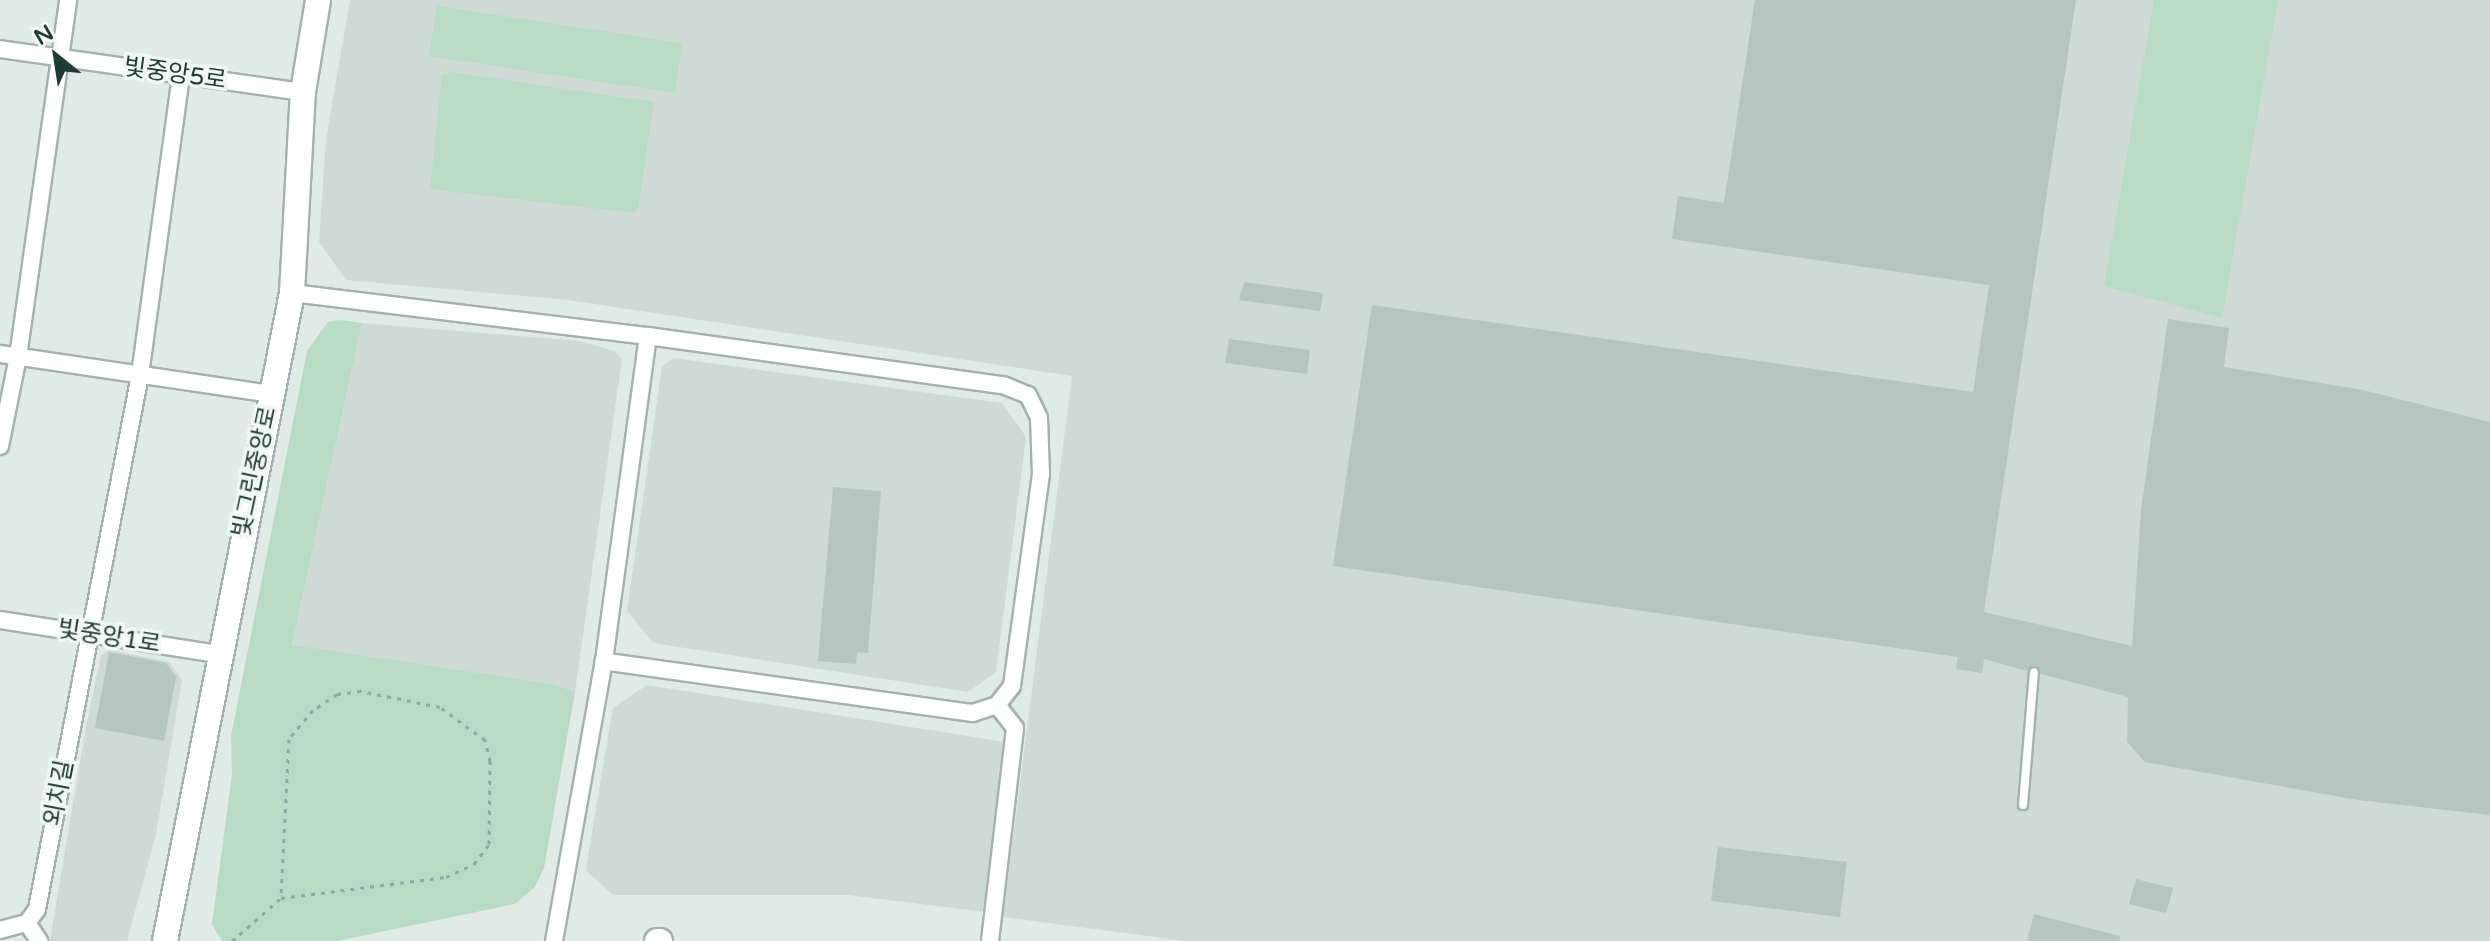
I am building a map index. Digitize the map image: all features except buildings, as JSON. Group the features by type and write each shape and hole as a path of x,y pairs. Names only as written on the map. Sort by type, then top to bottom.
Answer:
{"street":[{"path":"0,446 18,357 68,0"},
{"name":"빛그린중앙로","path":"165,941 217,654 292,293 303,92 318,0"},
{"name":"빛중앙5로","path":"0,49 303,92"},
{"name":"외치길","path":"27,923 37,909 140,375 181,75"},
{"path":"292,293 648,336 1003,385 1028,395 1039,418 1041,474 1012,686 997,705 972,713 604,661"},
{"path":"554,941 604,661 648,336"},
{"path":"0,354 271,394"},
{"name":"빛중앙1로","path":"0,620 217,654"},
{"path":"990,941 1015,728 997,705"},
{"path":"0,930 27,923 39,941"}],"lane":[{"path":"2023,805 2034,672"}],"path":[{"path":"232,941 281,898 446,877 474,864 489,844 490,761 485,740 440,707 361,691 337,694 313,710 289,739 281,898"}],"shaded area":[{"path":"350,0 2490,0 2490,941 1186,941 1003,917 1072,376 568,300 346,280 319,242 326,140"},
{"path":"362,323 579,341 615,351 622,359 575,692 554,684 292,646"},
{"path":"673,358 1002,403 1026,437 996,672 968,692 653,643 627,611 662,367"},
{"path":"110,650 169,662 182,680 156,834 127,941 50,941 86,727 101,655"},
{"path":"647,685 1005,742 985,912 848,895 613,895 586,870 596,808 613,708"}],"green space":[{"path":"2154,0 2278,0 2222,318 2104,286"},
{"path":"437,6 682,43 675,93 429,56"},
{"path":"451,72 654,102 638,209 634,213 430,189 442,75"},
{"path":"328,322 362,323 292,645 554,684 575,692 544,868 535,887 515,904 337,941 222,941 212,924 232,774 231,736 307,351"}]}
